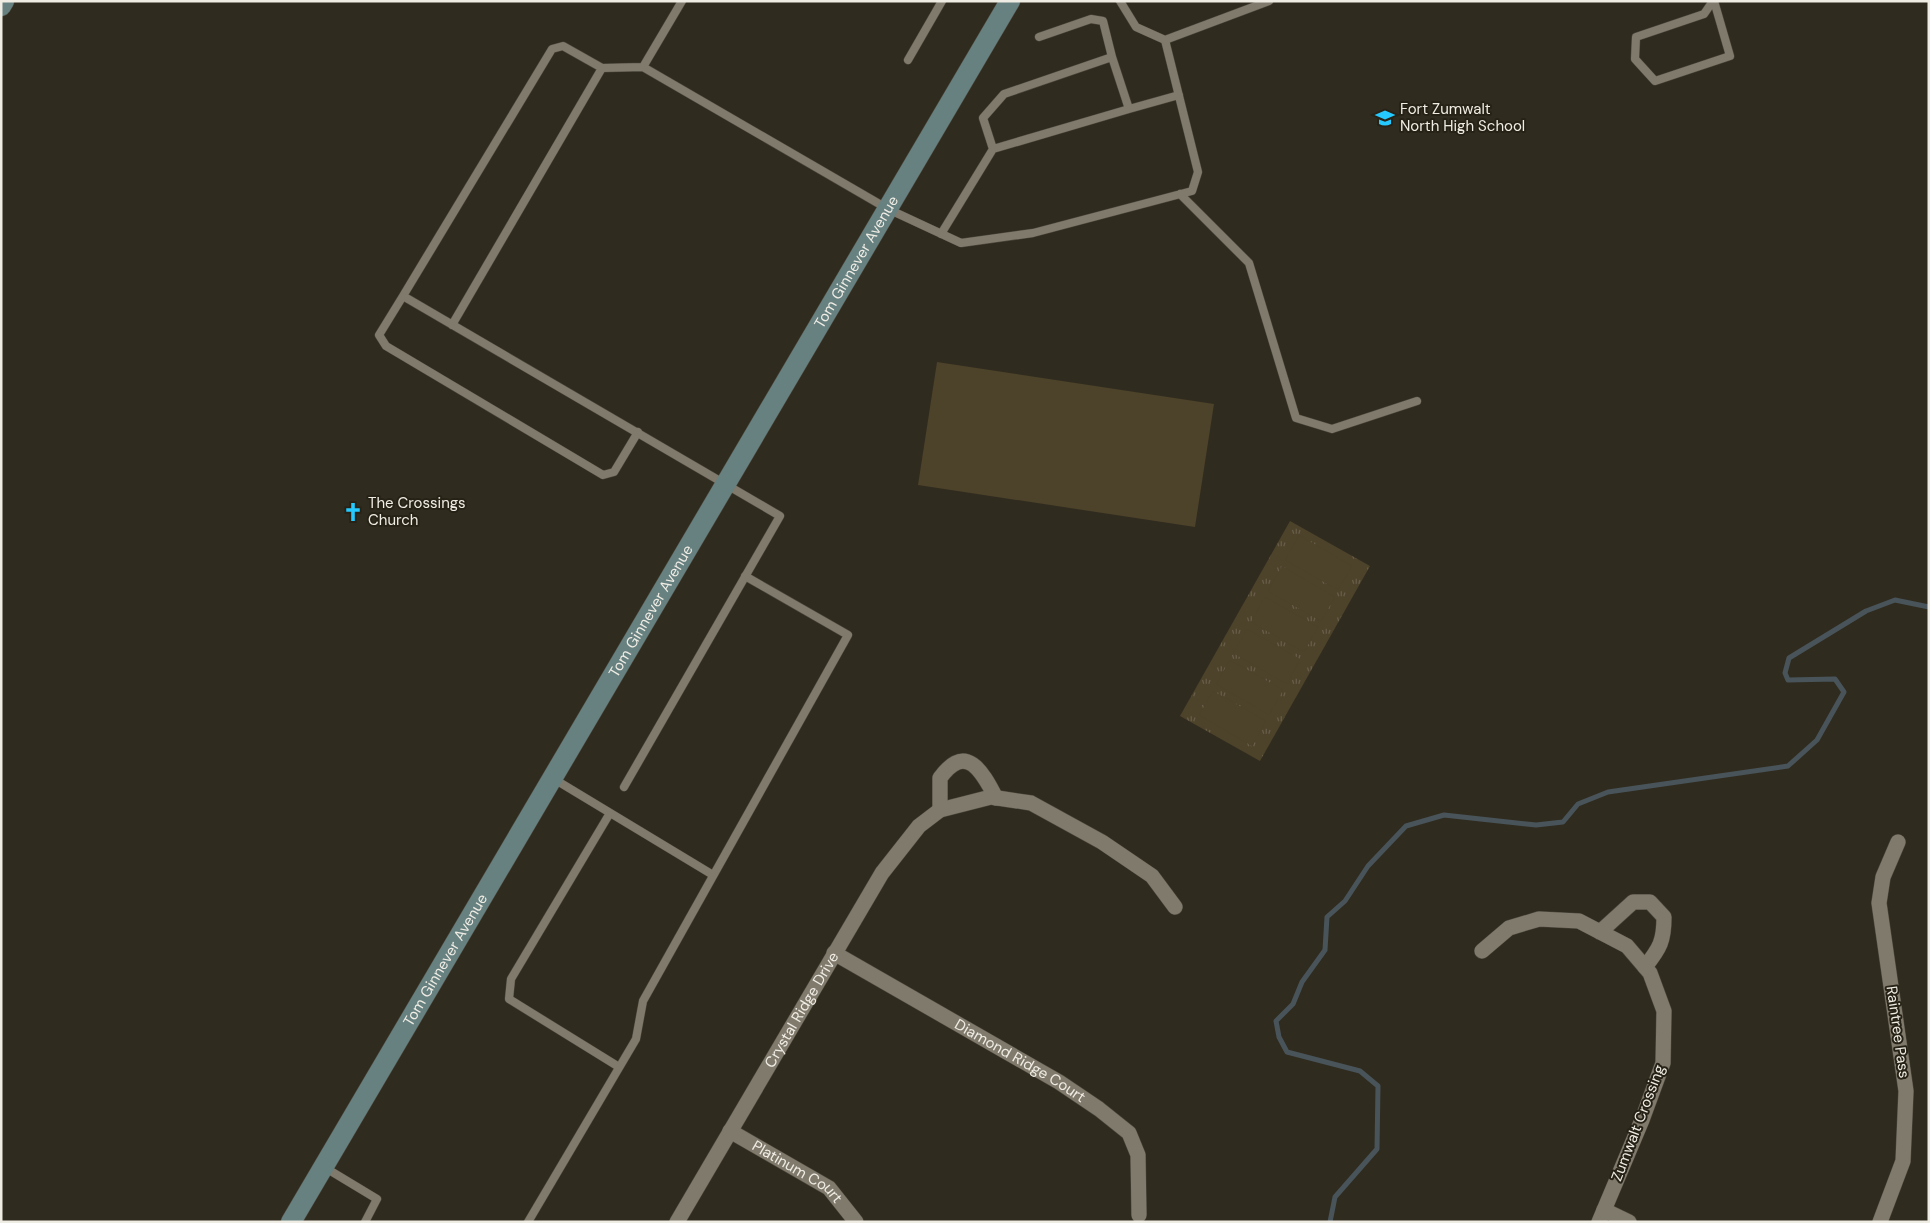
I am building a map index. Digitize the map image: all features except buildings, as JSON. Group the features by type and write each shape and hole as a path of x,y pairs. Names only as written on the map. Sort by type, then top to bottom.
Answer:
{"main road":[{"path":"1,6 4,1"},
{"name":"Tom Ginnever Avenue","path":"291,1222 1010,1"}],"street":[{"path":"940,810 940,778 953,763 961,761 973,764 986,779 996,798"},
{"name":"Crystal Ridge Drive","path":"677,1222 882,873 918,826 940,810 991,797 1031,803 1102,842 1152,876 1175,907"},
{"name":"Raintree Pass","path":"1880,1222 1903,1161 1906,1100 1880,903 1884,877 1898,842"},
{"path":"1600,932 1633,902 1650,902 1664,917 1664,935 1656,953 1645,966"},
{"name":"Zumwalt Crossing","path":"1482,951 1509,928 1539,919 1579,921 1627,946 1650,973 1664,1011 1663,1063 1642,1120 1601,1216"},
{"name":"Diamond Ridge Court","path":"834,954 1058,1082 1099,1109 1129,1133 1138,1155 1139,1215"},
{"name":"Platinum Court","path":"730,1131 829,1188 856,1222"},
{"path":"1601,1216 1629,1222"}],"lane":[{"path":"643,67 682,1"},
{"path":"908,60 942,1"},
{"path":"1120,1 1136,27 1165,40 1269,1"},
{"path":"1714,1 1730,56 1655,81 1635,59 1636,37 1704,14 1714,1"},
{"path":"1039,37 1091,19 1103,21 1112,57 1129,109"},
{"path":"638,432 614,472 603,475 386,346 379,336 552,49 563,46 602,68 643,67 888,209 960,243 1032,233 1192,191 1198,172 1165,40"},
{"path":"993,148 983,118 1004,94 1112,57"},
{"path":"452,325 602,68"},
{"path":"941,234 993,148 1179,95"},
{"path":"1180,194 1249,263 1296,418 1332,429 1417,401"},
{"path":"403,296 780,516 624,786"},
{"path":"528,1222 636,1040 643,1001 848,635 745,576"},
{"path":"552,778 713,875"},
{"path":"610,813 511,979 509,999 620,1067"},
{"path":"323,1167 377,1199 364,1222"}],"green space":[{"path":"937,362 1214,404 1195,527 918,485"},
{"path":"1290,521 1370,566 1260,761 1180,716"},
{"path":"1299,535 1352,566 1338,590 1285,560"},
{"path":"1282,566 1335,597 1321,621 1268,591"},
{"path":"1265,597 1318,627 1304,652 1251,622"},
{"path":"1247,629 1300,659 1287,684 1233,653"},
{"path":"1230,660 1283,690 1269,715 1216,684"},
{"path":"1213,691 1266,721 1252,746 1199,715"}],"waterway":[{"path":"1330,1222 1335,1197 1377,1149 1378,1086 1360,1071 1287,1052 1279,1037 1276,1021 1293,1004 1302,982 1325,950 1327,917 1345,901 1368,866 1406,826 1444,815 1536,825 1563,822 1578,804 1608,792 1788,766 1817,740 1844,692 1835,679 1788,680 1785,673 1789,658 1866,611 1895,600 1929,607"}],"place":[{"name":"Fort Zumwalt North High School","path":"1385,118"},
{"name":"The Crossings Church","path":"353,512"}]}
